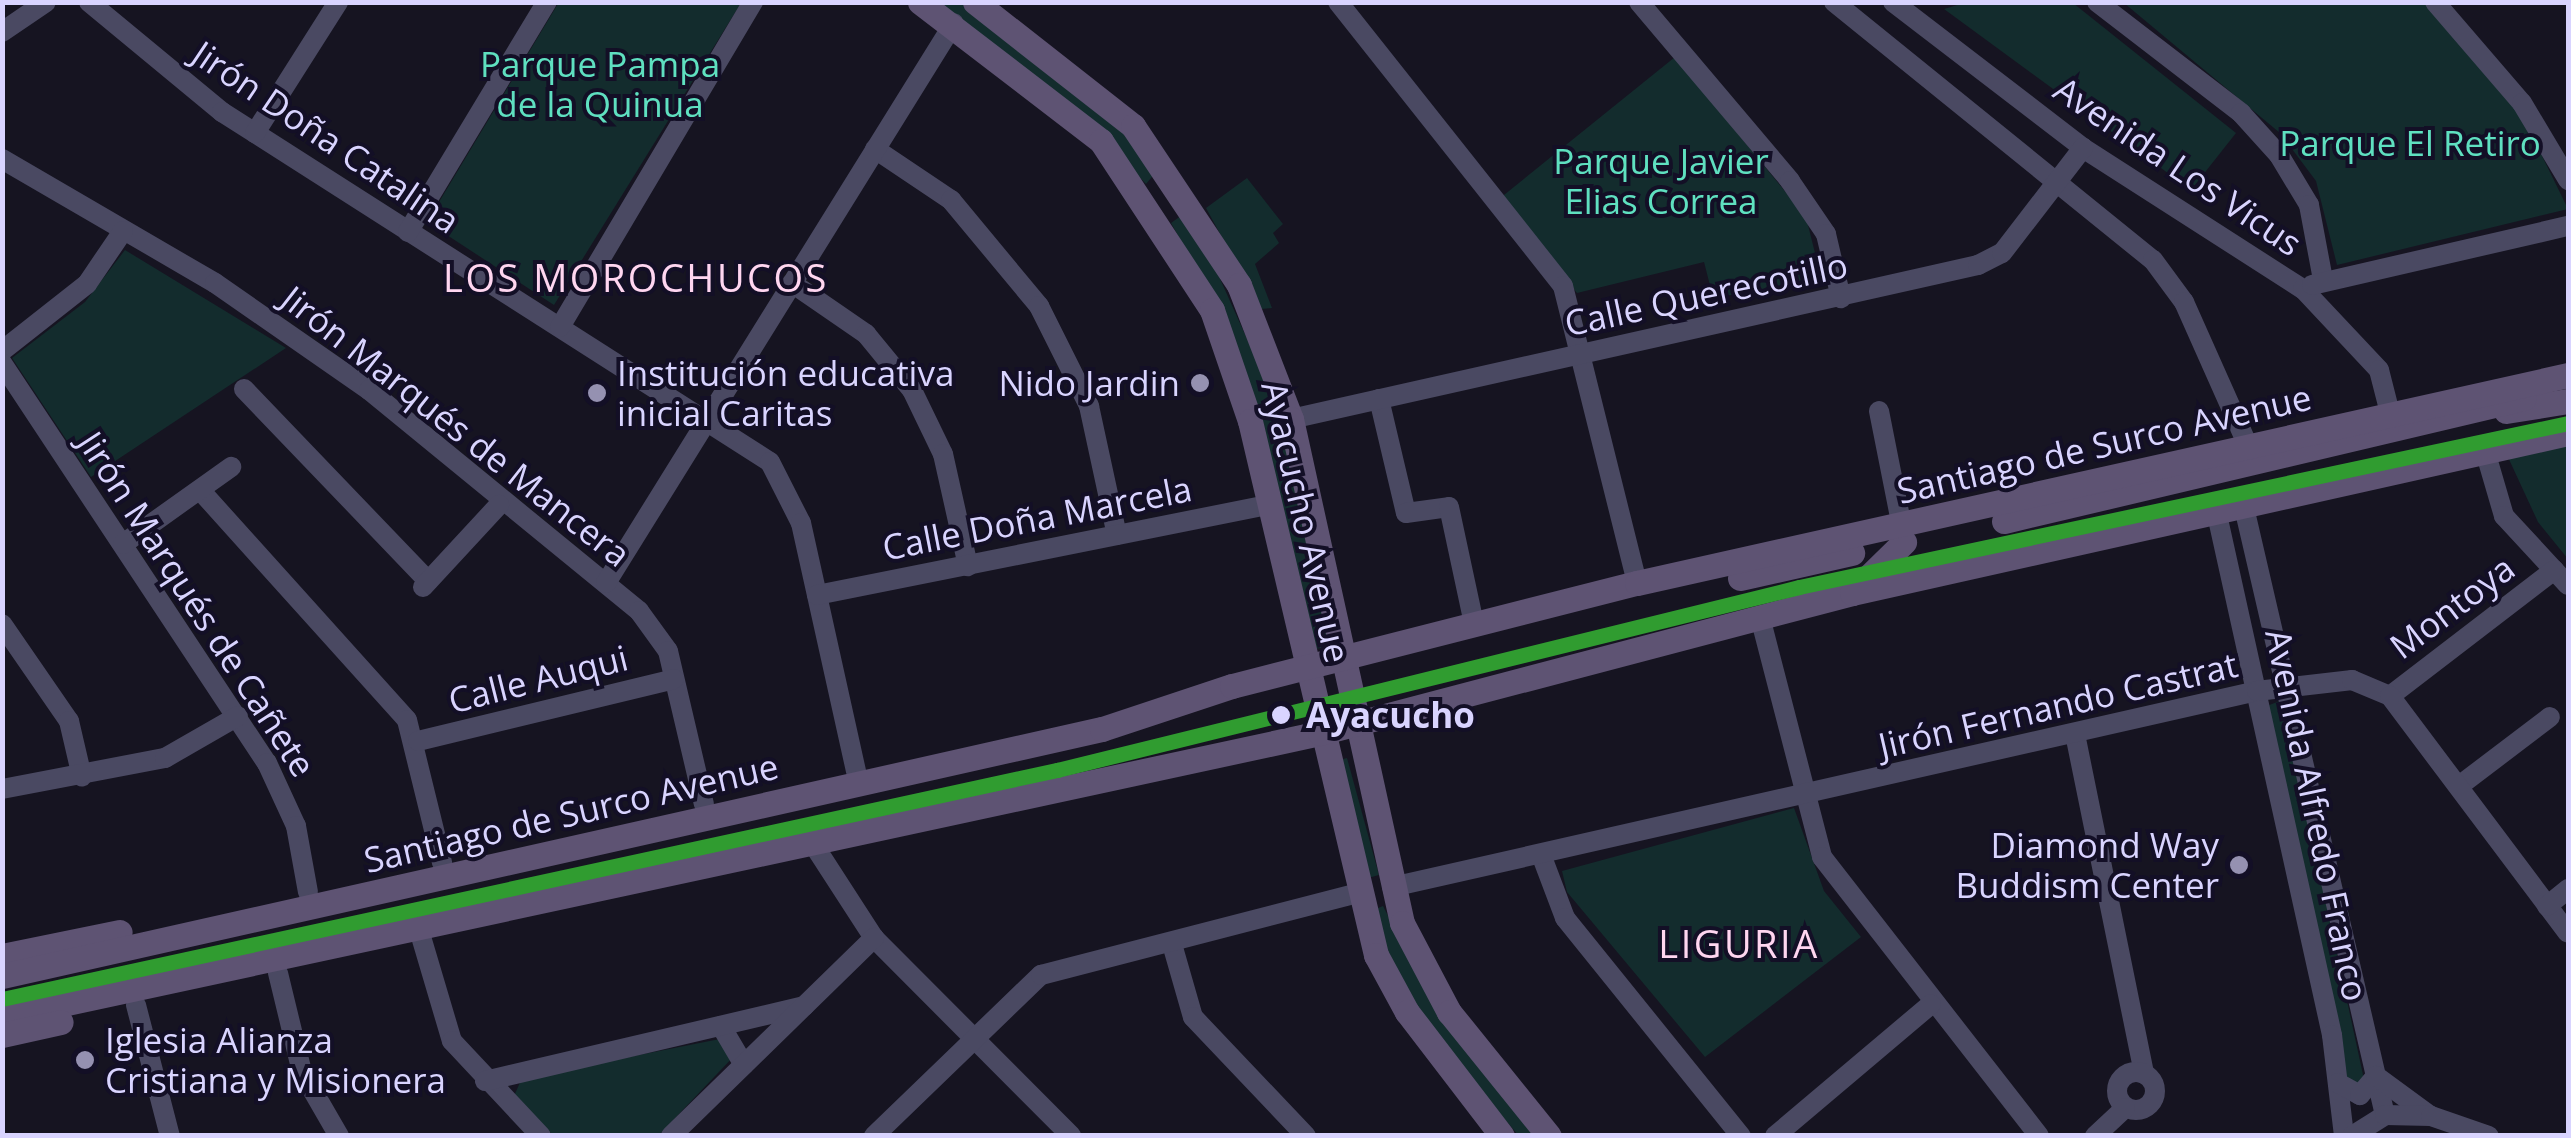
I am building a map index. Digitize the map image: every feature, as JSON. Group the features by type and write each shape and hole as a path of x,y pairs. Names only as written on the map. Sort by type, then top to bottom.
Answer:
{"main road":[{"name":"Ayacucho Avenue","path":"920,2 954,22 1062,104 1142,192 1230,352 1271,504 1303,668 1376,955 1408,1012 1502,1136"},
{"name":"Ayacucho Avenue","path":"975,2 1082,77 1169,171 1252,313 1291,419 1392,887 1430,982 1549,1136"},
{"path":"1142,192 1169,171"},
{"path":"1161,221 1190,201"},
{"name":"Santiago de Surco Avenue","path":"2,956 1152,708 1646,581 1903,534 2470,404 2568,375"},
{"path":"2470,404 2568,389"},
{"name":"Santiago de Surco Avenue","path":"1903,534 2390,412 2470,404 2568,401"},
{"path":"2,1036 136,1006 276,965 618,881 1320,733 1852,593 2568,433"},
{"path":"1852,593 1903,534"},
{"name":"Santiago de Surco Avenue","path":"2,976 1102,729 1152,708"},
{"path":"2,1017 422,940 1156,768"},
{"path":"618,881 654,887"},
{"path":"264,918 276,965"},
{"path":"46,1008 102,1013"}],"street":[{"path":"2,32 46,2"},
{"name":"Jirón Doña Catalina","path":"89,2 254,133 710,419 770,462 789,488 856,771"},
{"path":"408,232 547,2"},
{"path":"560,327 753,2"},
{"path":"1338,2 1563,286 1579,356 1646,581"},
{"path":"1639,2 1790,181 1826,234 1841,298"},
{"name":"Avenida Los Vicus","path":"1834,2 2059,176 2153,260 2184,302 2248,446"},
{"path":"2097,2 2241,112 2279,154 2309,205 2323,280"},
{"path":"2436,2 2522,103 2568,180"},
{"path":"254,133 338,3"},
{"name":"Avenida Los Vicus","path":"1908,7 2083,148 2303,290 2378,370 2390,412"},
{"path":"606,583 954,22"},
{"name":"Calle Querecotillo","path":"1291,419 1841,298 2002,253 2083,148"},
{"path":"874,149 950,200 1039,306 1089,406 1117,535"},
{"name":"Jirón Marqués de Mancera","path":"2,159 123,231 369,390 499,505 606,583 657,631 674,679 704,804"},
{"path":"2303,290 2323,280 2568,226"},
{"path":"2,351 86,284 123,231"},
{"path":"792,283 866,334 912,390 943,454 968,566"},
{"name":"Jirón Marqués de Cañete","path":"2,363 238,716 288,804 308,892"},
{"path":"244,388 426,584 499,505"},
{"path":"1378,399 1406,513 1449,507 1474,624"},
{"path":"1879,411 1903,534"},
{"path":"2485,451 2504,516 2562,578"},
{"path":"123,544 231,468"},
{"path":"200,490 418,742 442,863"},
{"name":"Avenida Alfredo Franco","path":"2216,510 2348,1136 2386,1115 2243,503"},
{"name":"Calle Doña Marcela","path":"816,596 1271,504"},
{"path":"2230,570 2258,564"},
{"name":"Montoya","path":"2390,696 2562,578"},
{"path":"1760,617 1802,798 1835,879 2039,1136"},
{"path":"2,624 69,721 82,777"},
{"name":"Calle Auqui","path":"418,742 674,679"},
{"name":"Jirón Fernando Castrat","path":"1392,887 1542,857 2287,685 2352,680 2390,696"},
{"path":"2390,696 2568,933"},
{"path":"2,789 82,777 164,758 238,716"},
{"path":"2459,786 2550,717"},
{"path":"2076,734 2144,1074 2153,1101 2125,1108 2096,1136"},
{"path":"817,850 874,938 1071,1136"},
{"path":"1542,857 1564,918 1742,1136"},
{"path":"2547,906 2568,889"},
{"path":"874,1136 972,1036 1046,972 1172,944 1359,893"},
{"path":"671,1136 874,938"},
{"path":"422,940 438,1010 485,1081 541,1136"},
{"path":"1172,944 1193,1016 1306,1136"},
{"path":"276,965 302,1072 340,1136"},
{"path":"1775,1136 1931,1004"},
{"path":"136,1006 170,1136"},
{"path":"485,1081 804,1006"},
{"path":"721,1026 744,1065"},
{"path":"2338,1083 2360,1095 2376,1076 2431,1116 2489,1136"},
{"path":"2386,1115 2431,1116"}],"green space":[{"name":"Parque Pampa de la Quinua","path":"559,2 741,3 554,305 427,222"},
{"path":"926,3 967,3 1090,90 1156,172 1146,184 1104,140"},
{"path":"1964,3 2073,3 2236,133 2191,190 1944,9"},
{"name":"Parque El Retiro","path":"2124,3 2431,3 2526,123 2568,209 2337,265 2316,181 2280,133"},
{"name":"Parque Javier Elias Correa","path":"1675,57 1806,217 1823,285 1713,297 1704,262 1577,293 1499,199"},
{"path":"1247,178 1283,224 1273,233 1279,243 1255,264 1272,308 1261,309 1206,208"},
{"path":"1189,210 1284,421 1330,646 1311,650 1218,307 1171,223"},
{"path":"125,250 286,348 91,477 12,358 85,302"},
{"path":"2568,444 2568,559 2538,522 2507,455"},
{"path":"2282,700 2365,1084 2343,1081 2267,706"},
{"path":"1347,758 1379,875 1368,878 1335,761"},
{"path":"1794,808 1824,891 1861,937 1705,1057 1567,892 1562,871"},
{"path":"1383,906 1427,992 1540,1135 1518,1135 1432,1033 1388,961 1373,910"},
{"path":"725,1038 736,1054 659,1135 553,1135 514,1096 522,1078"}],"transit line":[{"path":"2,999 1057,770 1799,587 2568,423"}],"place":[{"name":"Nido Jardin","path":"1200,383"},
{"name":"Institución educativa inicial Caritas","path":"597,393"},
{"name":"Ayacucho","path":"1281,715"},
{"name":"Diamond Way Buddism Center","path":"2239,865"},
{"name":"Iglesia Alianza Cristiana y Misionera","path":"85,1060"}],"district":[{"name":"LOS MOROCHUCOS","path":"636,278"},
{"name":"LIGURIA","path":"1739,944"}]}
